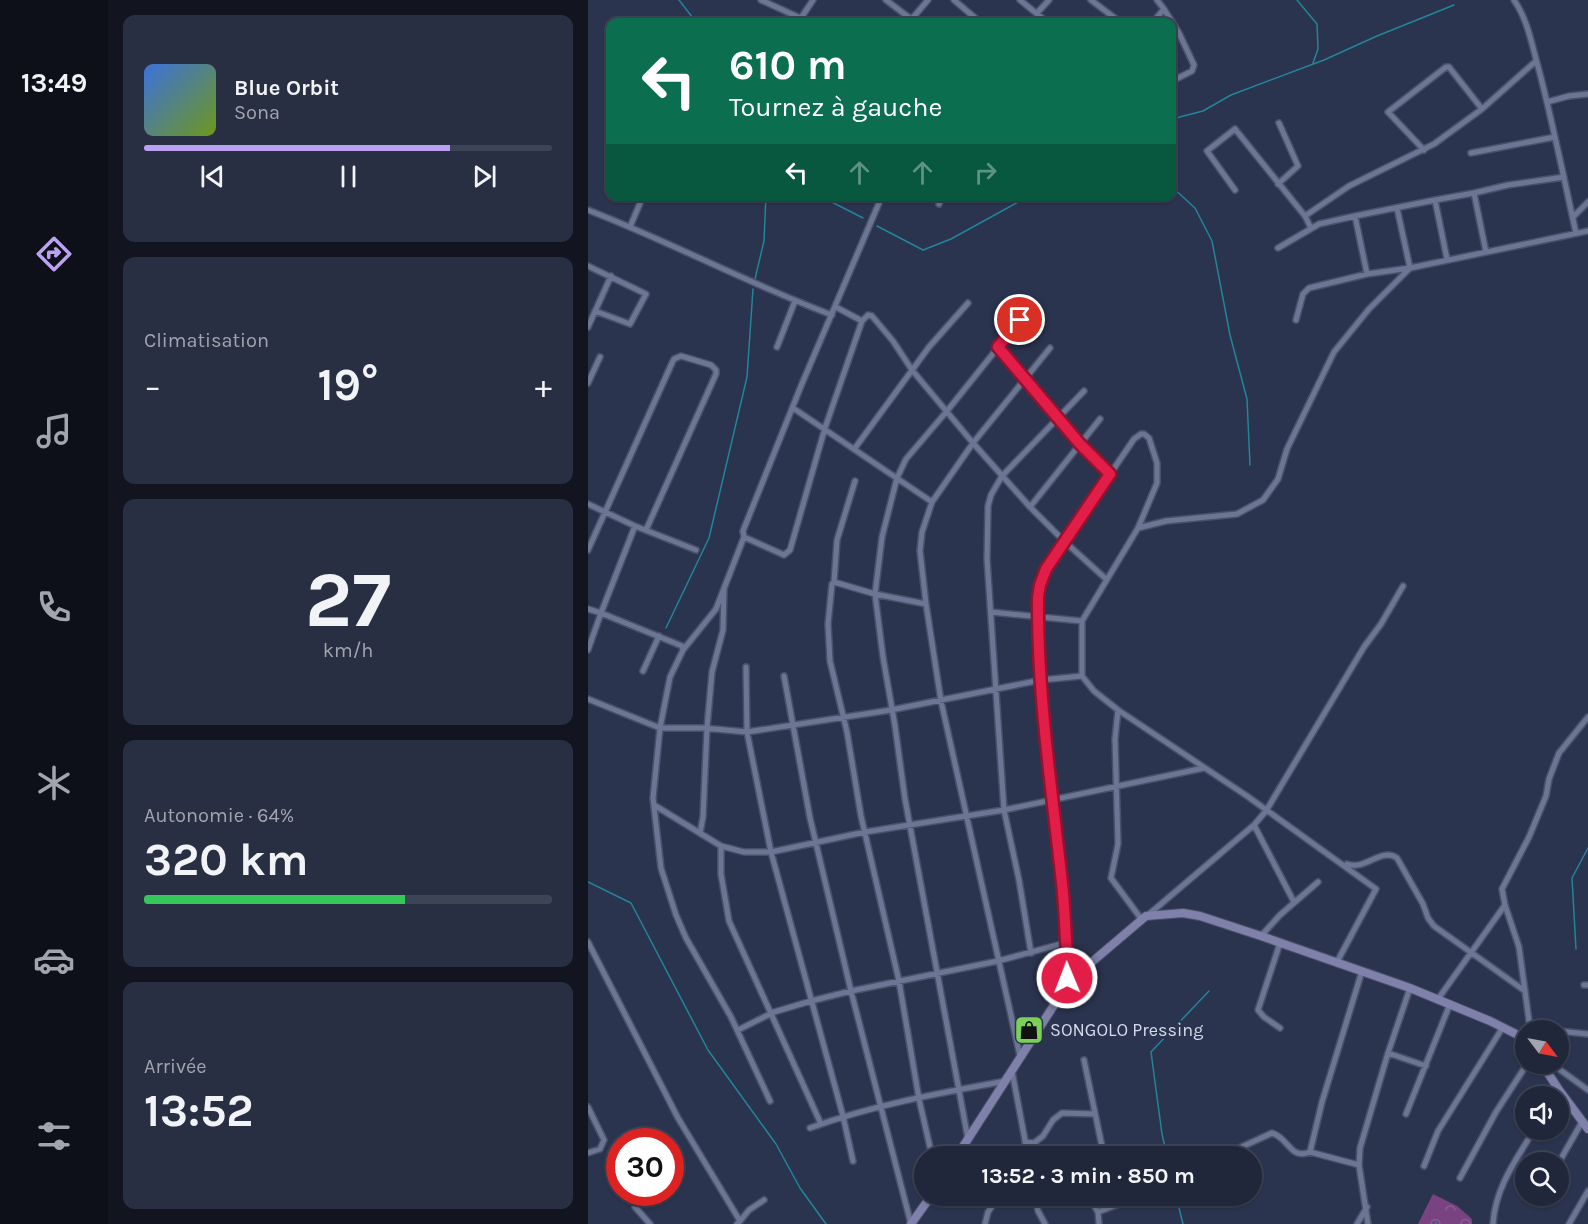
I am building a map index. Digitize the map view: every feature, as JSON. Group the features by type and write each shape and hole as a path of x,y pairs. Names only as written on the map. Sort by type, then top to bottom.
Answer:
{"street":[{"path":"761,0 801,18 813,0"},
{"path":"886,0 907,18"},
{"path":"915,18 928,0"},
{"path":"954,0 975,18"},
{"path":"1020,0 1043,18"},
{"path":"1037,13 1049,0"},
{"path":"1091,0 1115,18"},
{"path":"1157,0 1170,18"},
{"path":"1514,0 1527,25 1547,102 1576,233"},
{"path":"1156,18 1164,9"},
{"path":"1176,28 1194,65 1192,71 1176,79"},
{"path":"1305,216 1349,186 1424,150 1482,109 1536,62"},
{"path":"1424,150 1388,112 1446,67 1482,109"},
{"path":"1547,102 1588,94"},
{"path":"1278,184 1298,166 1279,123"},
{"path":"1235,190 1207,151 1235,129 1305,216 1311,228"},
{"path":"1471,153 1555,136"},
{"path":"1278,248 1328,220 1508,185 1564,177"},
{"path":"1474,193 1486,252"},
{"path":"1435,200 1447,259"},
{"path":"630,227 641,201"},
{"path":"770,1101 738,1030 686,938 661,868 654,805 660,728 670,677 683,650 716,609 744,537 743,531 751,508 880,201"},
{"path":"1573,218 1588,201"},
{"path":"1397,208 1410,268"},
{"path":"588,210 748,282 832,315"},
{"path":"1355,216 1367,274"},
{"path":"1296,320 1305,290 1367,274 1410,268 1588,231"},
{"path":"588,266 645,293 646,296 630,324 595,311"},
{"path":"1138,528 1166,522 1237,514 1263,500 1278,479 1287,449 1334,352 1369,309 1410,268"},
{"path":"588,327 611,276"},
{"path":"777,347 795,301"},
{"path":"855,448 945,326 968,303"},
{"path":"836,307 862,321"},
{"path":"744,537 784,555 790,550 825,428 862,321 868,315 872,316 893,340 912,370 1002,476 1064,541 1106,579"},
{"path":"968,1139 910,825 875,594 882,537 897,478 906,459 1020,320"},
{"path":"998,347 1080,444 1110,474"},
{"path":"1021,1058 941,701 920,551 923,525 932,502 973,443 1050,348"},
{"path":"588,550 674,359 681,356 711,365 716,370 716,374 646,531"},
{"path":"588,383 600,357"},
{"path":"1032,953 1004,810 987,559 988,506 991,495 1002,476 1084,391"},
{"path":"793,408 932,502"},
{"path":"1030,507 1100,419"},
{"path":"1065,988 1068,965 1062,878 1041,680 1038,597 1042,577 1064,541 1137,435 1144,434 1147,436 1158,463 1159,475 1138,528 1082,621 1082,676 1094,691 1118,710 1341,862 1376,889 1337,962"},
{"path":"855,481 837,540 828,624 830,661 844,716 865,831 899,981 919,1099 930,1146"},
{"path":"588,504 646,531 696,550"},
{"path":"588,650 635,526"},
{"path":"834,582 875,594 926,604"},
{"path":"963,1146 1065,988 1086,967 1254,825 1266,811 1403,586"},
{"path":"700,834 704,817 707,728 712,672 723,630 724,589"},
{"path":"588,609 680,644 683,650"},
{"path":"991,612 1082,621"},
{"path":"643,671 659,636"},
{"path":"746,667 747,732 771,852 854,1161"},
{"path":"784,676 816,842 851,991 911,1224"},
{"path":"588,699 660,728 707,728 747,732 891,710 1041,680 1082,676"},
{"path":"1118,710 1116,722 1118,844 1111,878 1144,918"},
{"path":"1526,1020 1525,991 1519,947 1502,889 1546,796 1549,778 1559,753 1588,717"},
{"path":"654,805 721,846 744,852 771,852 865,831 1004,810 1204,768"},
{"path":"1254,825 1294,902"},
{"path":"721,846 721,873 729,921 820,1124"},
{"path":"1341,862 1360,866 1386,854 1392,854 1397,858 1430,921 1525,991"},
{"path":"1261,936 1294,902 1318,882"},
{"path":"1438,999 1505,905"},
{"path":"1144,918 1182,913 1200,916 1410,988 1515,1031"},
{"path":"588,942 678,1118 739,1223 749,1210 764,1200"},
{"path":"738,1030 771,1014 811,1001 998,961 1065,943"},
{"path":"1280,943 1258,1010 1280,1028"},
{"path":"1310,1152 1322,1102 1362,971"},
{"path":"1368,1224 1359,1165 1359,1148 1410,988"},
{"path":"1406,1114 1450,1004"},
{"path":"1424,1166 1437,1131 1503,1027"},
{"path":"1569,1032 1588,1034"},
{"path":"1388,1053 1426,1066"},
{"path":"1084,1060 1102,1146"},
{"path":"1012,1071 1026,1146"},
{"path":"1460,1178 1496,1112 1521,1074"},
{"path":"1566,1074 1588,1090"},
{"path":"810,1128 843,1116 1006,1081"},
{"path":"1569,1107 1588,1129"},
{"path":"588,1108 604,1140 600,1149 588,1153"},
{"path":"1034,1143 1043,1136 1053,1120 1062,1113 1095,1114"},
{"path":"1565,1152 1582,1122"},
{"path":"1244,1146 1272,1133 1281,1137 1298,1154 1303,1155 1310,1152 1359,1165"},
{"path":"1493,1224 1500,1188 1528,1140"},
{"path":"1025,1142 1034,1143 1037,1146"},
{"path":"1569,1224 1588,1191"},
{"path":"911,1224 924,1206"},
{"path":"985,1224 992,1206"},
{"path":"1037,1206 1045,1224"},
{"path":"1094,1206 1100,1224"},
{"path":"1098,1212 1114,1206"},
{"path":"634,1207 650,1224"},
{"path":"1357,1224 1367,1207"}],"green space":[{"path":"1433,1194 1457,1206 1472,1219 1472,1224 1418,1224"}],"waterway":[{"path":"679,0 693,18"},
{"path":"1297,0 1317,24 1318,49 1313,63"},
{"path":"1176,118 1203,111 1231,95 1324,60 1454,5"},
{"path":"1176,191 1195,208 1212,241 1230,335 1247,399 1250,465"},
{"path":"755,279 764,241 766,201"},
{"path":"830,201 863,218"},
{"path":"877,226 923,250 951,239 1020,201"},
{"path":"666,628 709,538 747,377 753,289"},
{"path":"1576,949 1572,878 1588,848"},
{"path":"588,882 631,903 708,1050 776,1144 800,1188 826,1224"},
{"path":"1165,1146 1151,1052 1209,991"},
{"path":"1178,1206 1183,1224"}],"place":[{"name":"SONGOLO Pressing","path":"1029,1030"}],"route":[{"path":"1020,320 998,347 1080,444 1110,474 1046,569 1038,597 1041,680 1062,878 1067,978"}]}
